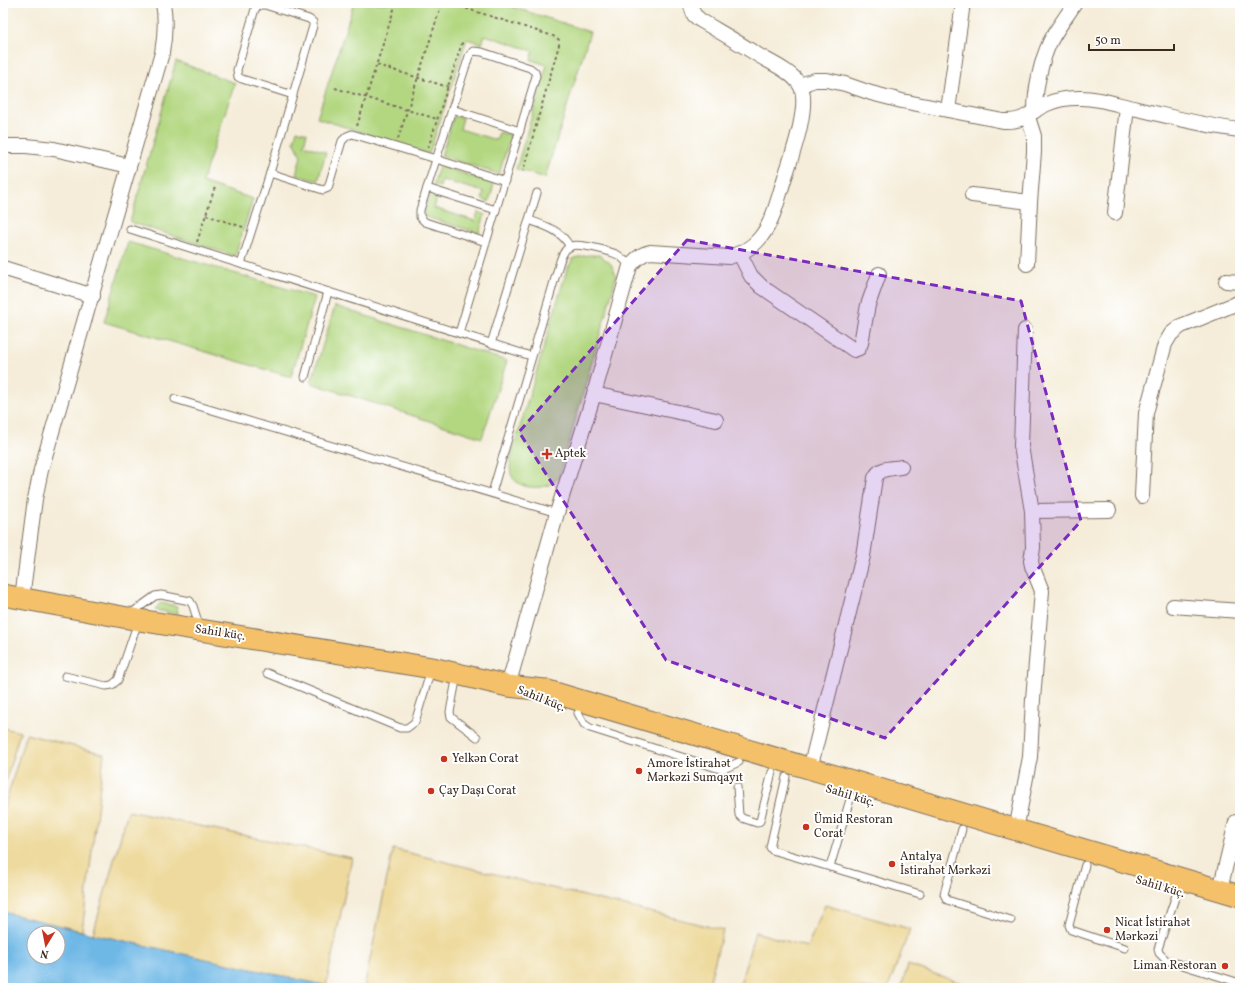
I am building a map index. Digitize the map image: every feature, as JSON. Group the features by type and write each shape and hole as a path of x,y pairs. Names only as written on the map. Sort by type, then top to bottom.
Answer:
{"main road":[{"name":"Sahil küç.","path":"12,597 132,619 432,668 508,686 545,690 1240,896"},
{"name":"Sahil küç.","path":"508,686 541,701 578,713 851,796 1240,911"}],"street":[{"path":"12,597 38,483 162,53 166,18 163,3"},
{"path":"508,686 630,266 636,259 650,252 676,252 719,257 740,254 748,249 760,238 772,217 800,127 803,102 800,85 786,72 700,20 694,14 690,3"},
{"path":"948,110 963,3"},
{"path":"1027,264 1034,152 1034,136 1031,114 1050,41 1075,3"},
{"path":"800,85 815,80 827,80 902,101 1014,122 1047,104 1060,100 1078,98 1100,100 1197,124 1240,130"},
{"path":"1115,213 1127,107"},
{"path":"3,146 26,146 54,149 129,166"},
{"path":"972,195 1030,202"},
{"path":"740,254 751,276 762,286 854,350 859,348 861,343 868,305 879,274"},
{"path":"3,268 93,296"},
{"path":"1142,496 1146,413 1165,344 1171,334 1181,326 1240,302"},
{"path":"1016,830 1030,757 1042,591 1031,561 1033,548 1032,511 1021,446 1025,330"},
{"path":"594,394 716,420"},
{"path":"810,769 863,556 875,478 877,473 881,470 901,467"},
{"path":"1032,511 1109,510"},
{"path":"1173,606 1240,611"},
{"path":"1220,890 1236,822"}],"lane":[{"path":"241,264 270,173 293,96 313,26 313,22 309,19 265,5 260,5 255,9 237,70 238,77 242,80 293,96"},
{"path":"459,333 536,76 535,72 530,68 482,52 473,52 469,56 420,210 420,217 424,222 486,242"},
{"path":"452,109 520,131"},
{"path":"270,173 323,190 328,188 342,142 344,138 352,134 505,181"},
{"path":"427,188 496,210"},
{"path":"491,344 537,193"},
{"path":"529,220 559,232 570,247"},
{"path":"130,229 531,356"},
{"path":"492,493 531,356 560,261 564,253 570,247 582,245 617,254 630,266"},
{"path":"305,377 328,292"},
{"path":"175,399 558,513"},
{"path":"65,676 106,686 112,685 118,680 132,619 155,596 161,595 190,601 201,630"},
{"path":"267,672 400,728 407,728 415,722 432,668"},
{"path":"458,673 450,712 451,717 477,736"},
{"path":"737,786 739,815 742,818 757,823 760,821 779,774"},
{"path":"779,774 770,847 772,850 920,894"},
{"path":"830,867 851,796"},
{"path":"962,829 944,894 947,900 1011,920"},
{"path":"1086,865 1069,925 1071,930 1125,948"},
{"path":"1177,892 1158,949 1159,953 1166,960 1240,983"}],"path":[{"path":"359,128 357,126 396,3"},
{"path":"392,138 398,140 442,3"},
{"path":"426,153 463,40"},
{"path":"376,65 448,87"},
{"path":"335,88 437,119"},
{"path":"196,243 215,186"},
{"path":"206,215 244,227"}],"highlighted area":[{"path":"687,240 1021,301 1081,521 885,738 666,660 519,432"}],"green space":[{"path":"354,3 501,3 590,32 545,178 516,169 547,65 531,60 533,51 485,35 482,44 467,39 429,154 317,118"},
{"path":"176,61 235,83 202,182 253,199 235,256 130,222"},
{"path":"454,116 463,118 460,129 496,140 499,132 511,135 499,174 441,156"},
{"path":"297,130 307,133 304,145 326,152 318,181 296,175 301,156 294,141"},
{"path":"439,166 494,183 489,202 482,199 484,192 442,180 440,187 433,185"},
{"path":"429,196 437,198 434,208 475,221 478,212 485,215 479,233 423,216"},
{"path":"128,242 315,297 291,377 104,322"},
{"path":"588,255 600,255 611,264 616,275 613,289 558,478 546,486 527,487 517,482 513,478 510,468 511,457 567,269 574,258"},
{"path":"335,306 507,361 482,438 311,383"},
{"path":"160,603 177,606 178,614 155,610"}],"sand":[{"path":"3,728 20,732 3,789"},
{"path":"26,734 104,754 82,931 66,927 66,925 57,925 3,912 3,812"},
{"path":"128,811 352,858 326,986 93,934"},
{"path":"393,849 723,930 708,988 364,988"},
{"path":"825,905 910,929 888,988 739,988 755,932 807,947"},
{"path":"908,965 976,988 901,988"}],"water":[{"path":"3,912 56,925 26,925 26,965 66,965 66,927 337,988 3,988"}],"place":[{"name":"Aptek","path":"547,454"},
{"name":"Yelkən Corat","path":"444,759"},
{"name":"Amore İstirahət Mərkəzi Sumqayıt","path":"639,771"},
{"name":"Çay Daşı Corat","path":"431,791"},
{"name":"Ümid Restoran Corat","path":"806,827"},
{"name":"Antalya İstirahət Mərkəzi","path":"892,864"},
{"name":"Nicat İstirahət Mərkəzi","path":"1107,930"},
{"name":"Liman Restoran","path":"1225,966"}]}
